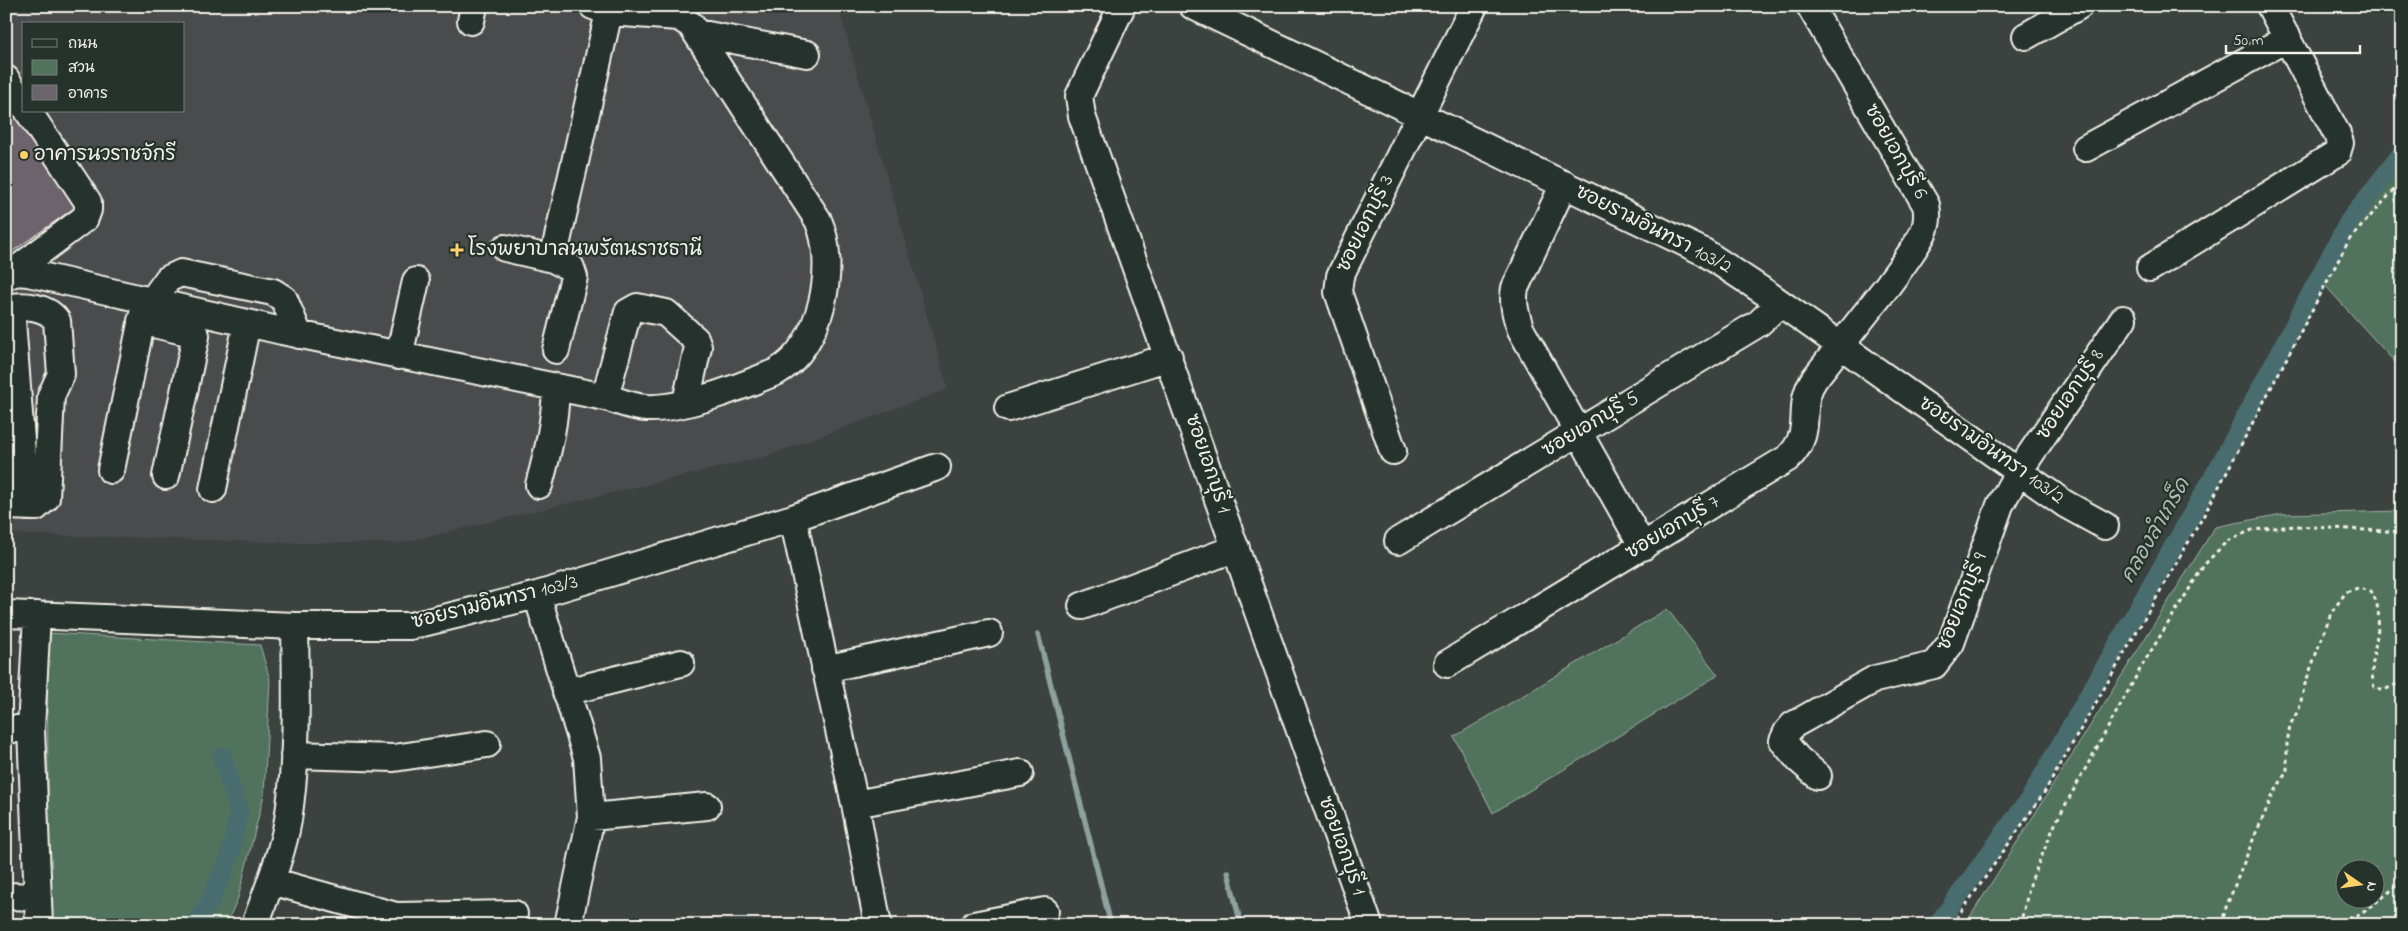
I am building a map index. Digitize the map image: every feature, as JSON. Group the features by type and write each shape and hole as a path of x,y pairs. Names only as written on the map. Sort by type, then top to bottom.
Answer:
{"street":[{"name":"ซอยเอกบุรี 1","path":"1122,6 1079,96 1079,104 1369,925"},
{"name":"ซอยรามอินทรา 103/2","path":"1193,6 1704,252 1780,303 2064,504 2105,526"},
{"name":"ซอยเอกบุรี 3","path":"1393,450 1338,292 1338,283 1474,6"},
{"name":"ซอยเอกบุรี 6","path":"1810,6 1926,205 1928,217 1924,232 1912,252 1841,346"},
{"path":"2026,36 2079,6"},
{"path":"2150,268 2337,153 2340,143 2338,134 2270,6"},
{"path":"9,275 28,272 146,307 248,324 605,397 646,408 665,407 686,402 751,382 787,366 799,353 815,322 821,305 827,268 827,249 818,220 691,25 679,17 601,9 553,259"},
{"path":"697,33 807,54"},
{"path":"2086,148 2288,38"},
{"path":"6,79 22,103"},
{"path":"9,275 85,218 88,210 88,202 29,112"},
{"path":"1564,184 1515,288 1513,297 1521,330 1643,547"},
{"path":"505,248 553,259 571,268 574,276 556,350"},
{"path":"111,470 146,307 168,279 181,274 273,292 284,299 299,335"},
{"path":"399,356 416,281"},
{"name":"ซอยเอกบุรี 5","path":"1398,541 1759,323 1780,303"},
{"path":"23,306 49,312 57,321 61,374 51,396 48,493 40,505 16,506 8,308 23,306"},
{"path":"146,307 196,336 166,476"},
{"path":"605,397 628,312 632,308 637,307 666,313 696,340 698,347 686,402"},
{"name":"ซอยเอกบุรี 8","path":"2019,471 2123,319"},
{"path":"213,489 248,324"},
{"name":"ซอยเอกบุรี 7","path":"1446,664 1788,458 1801,444 1804,431 1804,404 1807,393 1814,380 1841,346"},
{"path":"1008,408 1169,357"},
{"path":"539,485 551,441 556,388"},
{"name":"ซอยรามอินทรา 103/3","path":"6,614 295,626 410,626 538,596 793,518 936,467"},
{"name":"ซอยเอกบุรี 9","path":"1818,776 1798,759 1783,742 1787,732 1793,725 1875,679 1934,665 1951,643 2000,505 2019,471"},
{"path":"793,518 855,804 878,925"},
{"path":"1082,606 1236,548"},
{"path":"538,596 587,758 591,817 568,925"},
{"path":"37,615 19,729 38,897 39,925"},
{"path":"255,925 271,881 287,821 294,755 295,626"},
{"path":"825,669 989,633"},
{"path":"566,692 681,663"},
{"path":"294,755 394,758 487,744"},
{"path":"855,804 1020,773"},
{"path":"591,817 708,806"},
{"path":"271,881 396,916 514,914"},
{"path":"6,896 38,897"},
{"path":"974,925 1045,912"}],"path":[{"path":"1952,925 2044,793 2204,515 2349,240 2402,180"},
{"path":"2020,925 2031,881 2056,822 2143,664 2204,565 2227,540 2252,530 2295,526 2402,532"},
{"path":"2222,925 2225,910 2253,841 2273,794 2287,771 2286,743 2290,725 2299,709 2305,684 2331,613 2346,592 2358,588 2371,591 2378,603 2380,621 2372,655 2374,687 2384,690 2397,684 2402,679"},
{"path":"2325,925 2360,916 2402,882"}],"shaded area":[{"name":"โรงพยาบาลนพรัตนราชธานี","path":"6,6 838,6 948,389 767,456 401,543 305,543 6,534"}],"green space":[{"path":"2402,166 2402,370 2322,282 2357,220"},
{"path":"2402,511 2402,925 1965,925 2215,527 2282,514"},
{"path":"1667,609 1718,675 1493,813 1454,737"},
{"path":"47,633 260,645 270,680 264,795 238,898 226,925 49,925"}],"building":[{"name":"อาคารนวราชจักรี","path":"6,103 77,206 6,256"}],"waterway":[{"name":"คลองลำเกร็ด","path":"1937,925 2030,798 2220,465 2349,221 2402,153"},
{"path":"1038,634 1111,925"},
{"path":"194,925 210,902 230,856 239,812 222,757"},
{"path":"1228,872 1241,925"}],"place":[{"name":"อาคารนวราชจักรี","path":"24,155"},
{"name":"โรงพยาบาลนพรัตนราชธานี","path":"457,250"}]}
